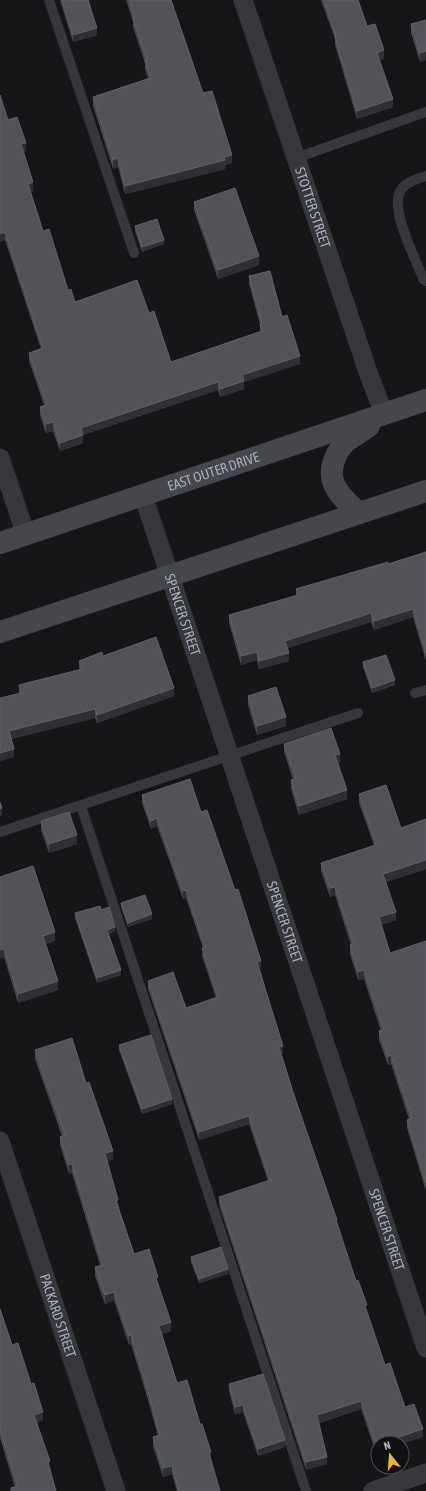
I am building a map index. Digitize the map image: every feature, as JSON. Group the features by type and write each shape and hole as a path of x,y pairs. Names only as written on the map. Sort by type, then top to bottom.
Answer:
{"main road":[{"name":"EAST OUTER DRIVE","path":"0,543 426,400"},
{"path":"359,513 340,496 332,482 332,467 342,446 384,414"},
{"path":"0,632 426,491"}],"street":[{"name":"STOTTER STREET","path":"243,0 384,414"},
{"path":"0,458 26,535"},
{"name":"SPENCER STREET","path":"143,495 426,1348"},
{"name":"PACKARD STREET","path":"0,1141 116,1491"},
{"path":"373,1491 426,1473"}],"lane":[{"path":"49,0 134,252"},
{"path":"296,158 426,112"},
{"path":"426,176 411,180 399,193 398,212 423,279 426,281"},
{"path":"415,693 426,690"},
{"path":"0,832 358,713"},
{"path":"81,806 306,1491"}],"building":[{"path":"62,0 88,0 97,28 73,35"},
{"path":"129,0 171,0 203,93 212,91 232,155 224,157 225,160 125,186 118,158 113,160 93,97 151,78"},
{"path":"324,0 358,0 367,26 375,24 384,50 377,53 393,99 357,111 335,37 336,36"},
{"path":"426,20 426,51 420,53 411,24"},
{"path":"0,95 8,120 17,117 26,143 21,144 33,182 28,184 43,231 49,229 68,290 71,289 75,302 137,280 149,313 154,311 171,362 262,331 260,324 262,324 249,276 270,271 282,317 287,315 300,356 242,375 244,381 220,389 218,382 81,428 83,435 60,443 53,422 46,424 40,407 47,405 29,353 43,348 5,232 0,234"},
{"path":"235,188 259,256 218,270 194,202"},
{"path":"157,219 164,240 142,247 135,226"},
{"path":"426,552 426,653 413,609 374,621 371,613 285,641 289,653 259,661 257,652 241,656 229,615 298,595 296,589"},
{"path":"156,637 174,688 97,715 95,709 9,731 14,749 0,753 0,698 21,693 19,685 82,669 79,661 102,652 103,656"},
{"path":"386,655 395,680 372,688 363,662"},
{"path":"276,687 286,717 257,726 248,696"},
{"path":"331,728 340,754 335,755 347,790 299,806 291,780 296,779 284,744"},
{"path":"190,779 201,812 207,810 235,890 238,889 261,961 257,962 283,1046 279,1047 356,1281 358,1280 367,1305 365,1306 385,1365 390,1363 405,1407 414,1404 423,1429 405,1435 373,1435 361,1401 317,1415 327,1457 306,1462 219,1197 270,1180 249,1116 199,1132 148,981 173,972 186,1008 218,997 202,948 205,947 186,890 183,891 157,818 151,821 142,795"},
{"path":"386,785 401,828 426,819 426,860 383,874 396,912 379,917 390,953 426,941 426,1183 407,1120 412,1118 391,1055 388,1057 379,1031 384,1030 364,970 358,972 350,945 354,944 335,887 330,888 321,863 376,845 359,794"},
{"path":"69,812 77,835 49,844 41,821"},
{"path":"33,866 55,932 43,936 58,981 18,994 4,949 0,950 0,877"},
{"path":"145,895 152,914 128,923 121,903"},
{"path":"100,906 101,910 109,907 115,927 107,930 121,970 97,978 75,913"},
{"path":"151,1035 172,1099 142,1109 119,1045"},
{"path":"72,1038 86,1083 89,1082 113,1151 105,1153 118,1200 116,1201 134,1254 149,1249 158,1277 156,1278 171,1322 159,1326 177,1383 187,1380 200,1424 202,1424 211,1452 209,1453 220,1491 179,1491 172,1466 163,1468 153,1437 160,1435 131,1335 129,1336 114,1292 105,1295 95,1267 103,1265 72,1164 69,1165 60,1137 65,1135 35,1050"},
{"path":"221,1247 228,1269 199,1279 191,1257"},
{"path":"0,1309 12,1345 18,1343 31,1384 34,1383 43,1412 34,1415 50,1461 48,1462 56,1491 11,1491 11,1488 18,1486 0,1430"},
{"path":"263,1374 285,1440 258,1449 243,1405 235,1407 229,1384"}]}
